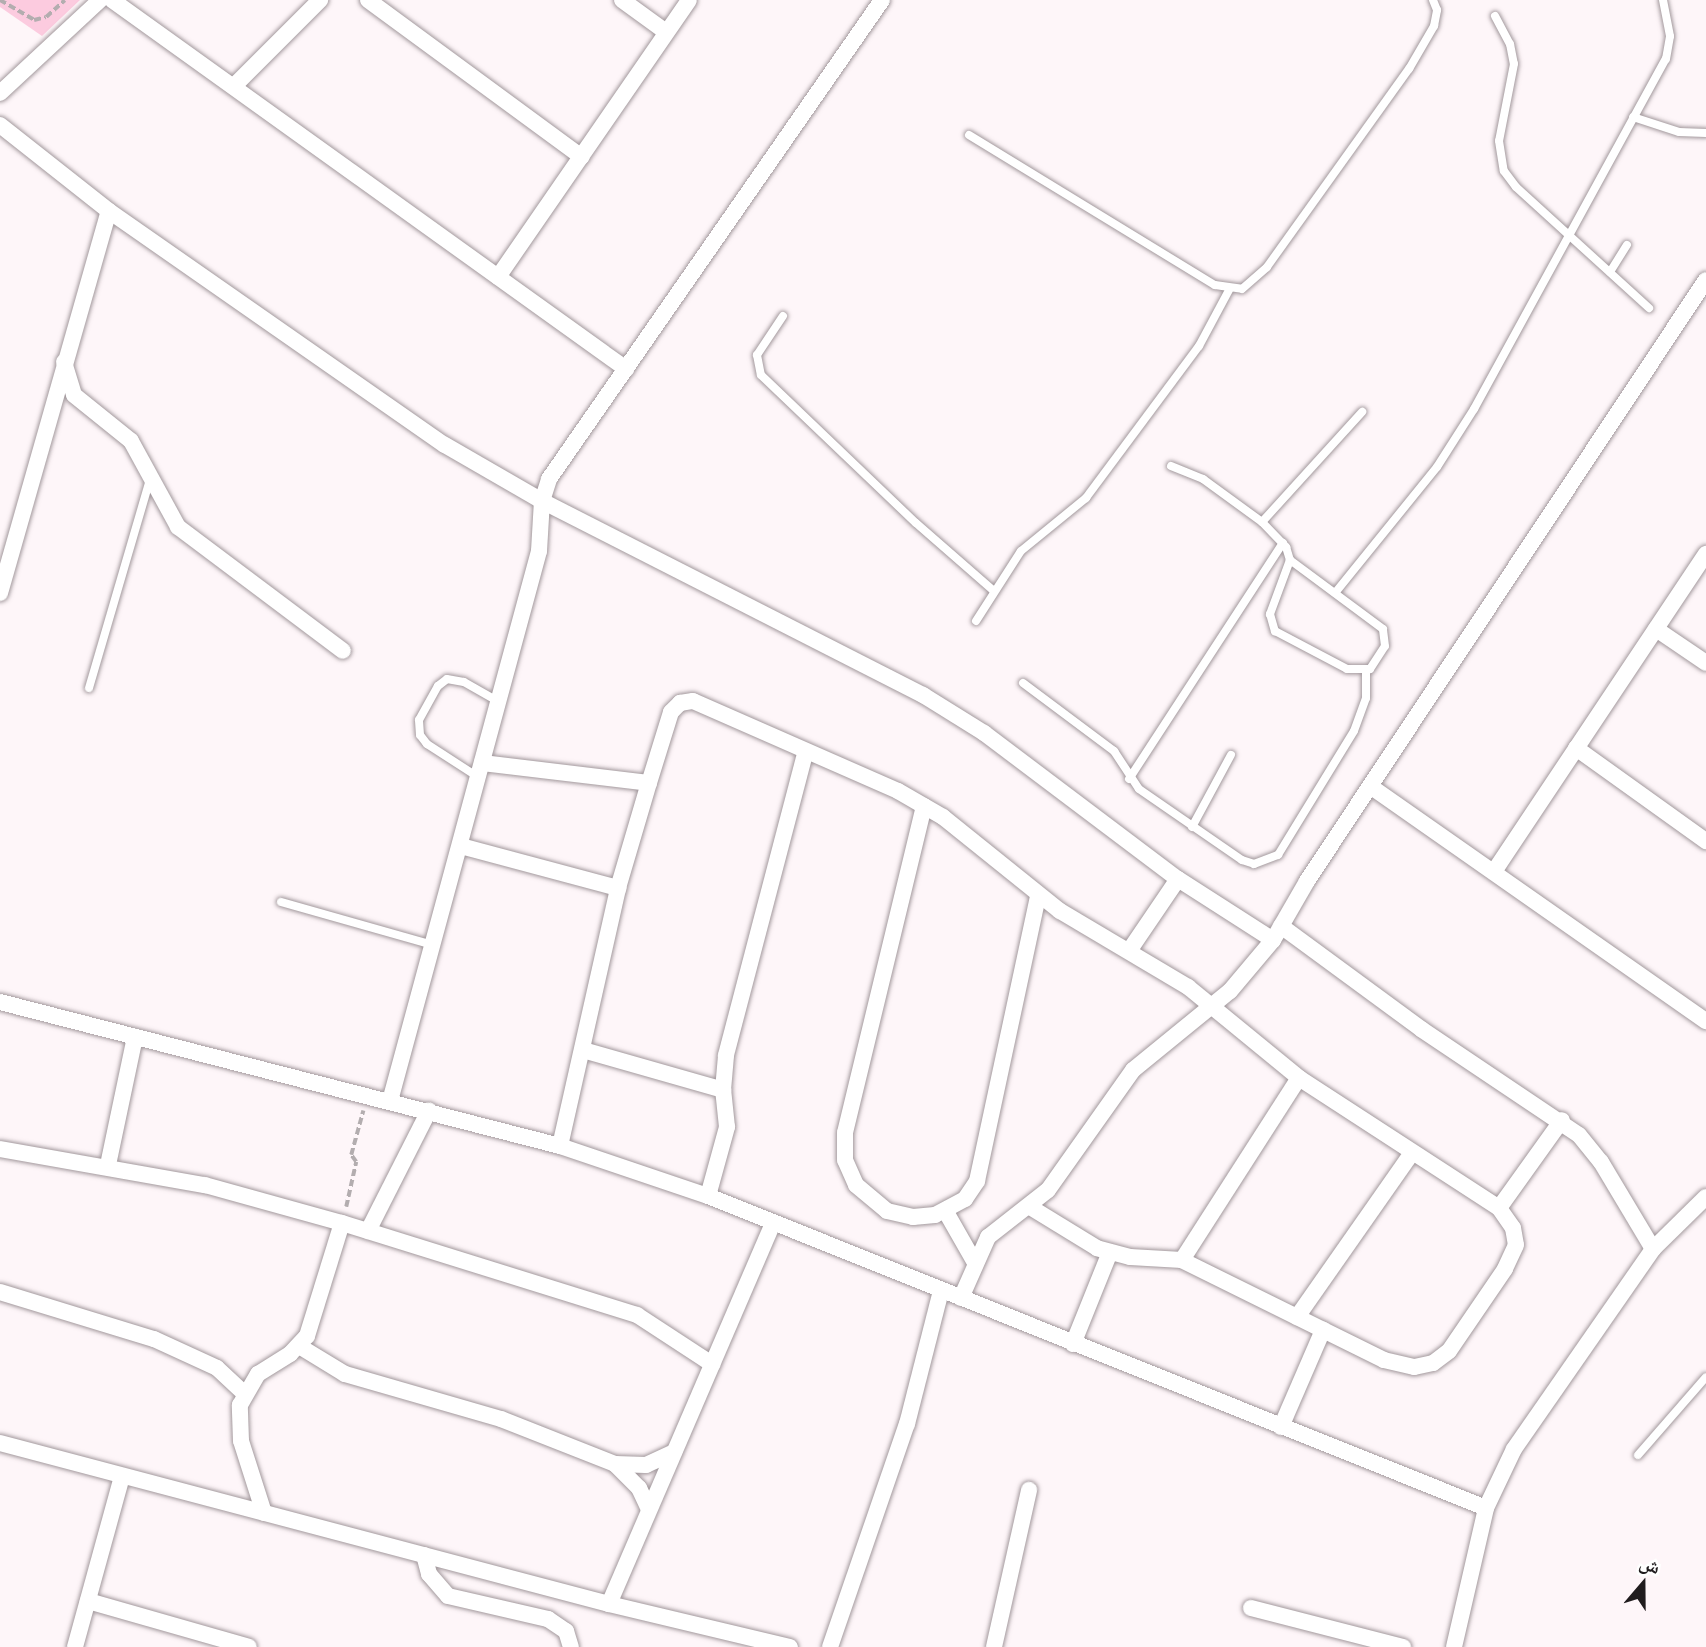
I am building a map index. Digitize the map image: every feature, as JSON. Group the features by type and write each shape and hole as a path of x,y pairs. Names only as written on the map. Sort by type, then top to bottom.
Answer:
{"street":[{"path":"0,93 100,0"},
{"path":"112,0 626,369"},
{"path":"234,86 320,0"},
{"path":"368,0 582,157"},
{"path":"622,0 666,32"},
{"path":"498,277 689,0"},
{"path":"390,1101 542,542 542,501 553,472 882,0"},
{"path":"0,125 109,211 445,445 542,501 923,695 984,733 1178,879 1277,933 1562,1120 1601,1162 1653,1249"},
{"path":"0,593 109,211"},
{"path":"961,1298 974,1261 994,1230 1030,1207 1056,1179 1133,1070 1213,1005 1277,933 1370,786 1706,280"},
{"path":"64,362 74,396 121,431 139,452 169,516 189,537 343,651"},
{"path":"1495,870 1706,554"},
{"path":"1656,629 1706,663"},
{"path":"560,1146 618,888 668,717 687,701 710,706 924,806 978,843 1038,896 1213,1005 1299,1078 1499,1208 1513,1228 1514,1253 1442,1358 1424,1366 1404,1366 1323,1330 1182,1260 1110,1252 1073,1236 1030,1207"},
{"path":"1576,748 1706,841"},
{"path":"708,1196 726,1138 723,1090 726,1055 806,751"},
{"path":"480,770 649,783"},
{"path":"1370,786 1495,870 1706,1021"},
{"path":"924,806 844,1146 856,1185 875,1204 913,1217 946,1212 965,1199 981,1171 1038,896"},
{"path":"461,846 618,888"},
{"path":"1129,951 1178,879"},
{"path":"0,1002 560,1146 708,1196 1486,1508"},
{"path":"107,1166 135,1037"},
{"path":"583,1050 723,1090"},
{"path":"1182,1260 1299,1078"},
{"path":"369,1231 429,1111"},
{"path":"1499,1208 1562,1120"},
{"path":"0,1149 107,1166 233,1192 369,1231 638,1315 712,1364"},
{"path":"1297,1317 1412,1153"},
{"path":"1454,1647 1486,1508 1514,1449 1653,1249 1706,1197"},
{"path":"946,1212 974,1261"},
{"path":"264,1513 238,1429 244,1393 258,1374 299,1346 312,1324 342,1223"},
{"path":"609,1604 773,1224"},
{"path":"1073,1344 1110,1252"},
{"path":"830,1647 907,1424 941,1291"},
{"path":"0,1292 154,1339 217,1368 244,1393"},
{"path":"1281,1427 1323,1330"},
{"path":"299,1346 345,1374 501,1419 615,1464 646,1465 674,1452"},
{"path":"0,1443 609,1604 771,1645 790,1647"},
{"path":"615,1464 639,1488 649,1509"},
{"path":"75,1647 122,1476"},
{"path":"994,1647 1029,1490"},
{"path":"424,1555 429,1574 448,1596 548,1619 566,1631 571,1647"},
{"path":"88,1601 249,1647"},
{"path":"1251,1608 1402,1647"},
{"path":"188,1630 189,1647"}],"lane":[{"path":"969,135 1229,290 1249,285 1267,267 1394,93 1434,26 1433,0"},
{"path":"1335,593 1457,438 1668,50 1663,0"},
{"path":"1495,16 1507,34 1514,64 1499,141 1501,161 1516,187 1649,308"},
{"path":"1633,117 1679,132 1706,133"},
{"path":"1610,272 1627,245"},
{"path":"976,621 1021,551 1061,523 1086,498 1199,346 1229,290"},
{"path":"782,316 757,355 761,374 994,591"},
{"path":"1262,522 1362,412"},
{"path":"1023,683 1114,751 1129,779 1192,827 1248,863 1261,864 1278,855 1358,723 1366,698 1366,671 1383,650 1385,633 1290,560 1283,543 1262,522 1203,479 1171,466"},
{"path":"89,688 151,477"},
{"path":"1129,779 1283,543"},
{"path":"1290,560 1271,608 1275,631 1347,669 1366,671"},
{"path":"480,770 427,744 419,730 419,720 438,686 447,679 464,681 499,702"},
{"path":"1192,827 1231,755"},
{"path":"281,902 433,945"},
{"path":"1638,1455 1706,1377"}],"path":[{"path":"0,0 34,20 46,17 65,0"},
{"path":"342,1223 356,1162 351,1155 367,1096"}],"shaded area":[{"path":"0,0 80,0 42,36 0,7"}]}
